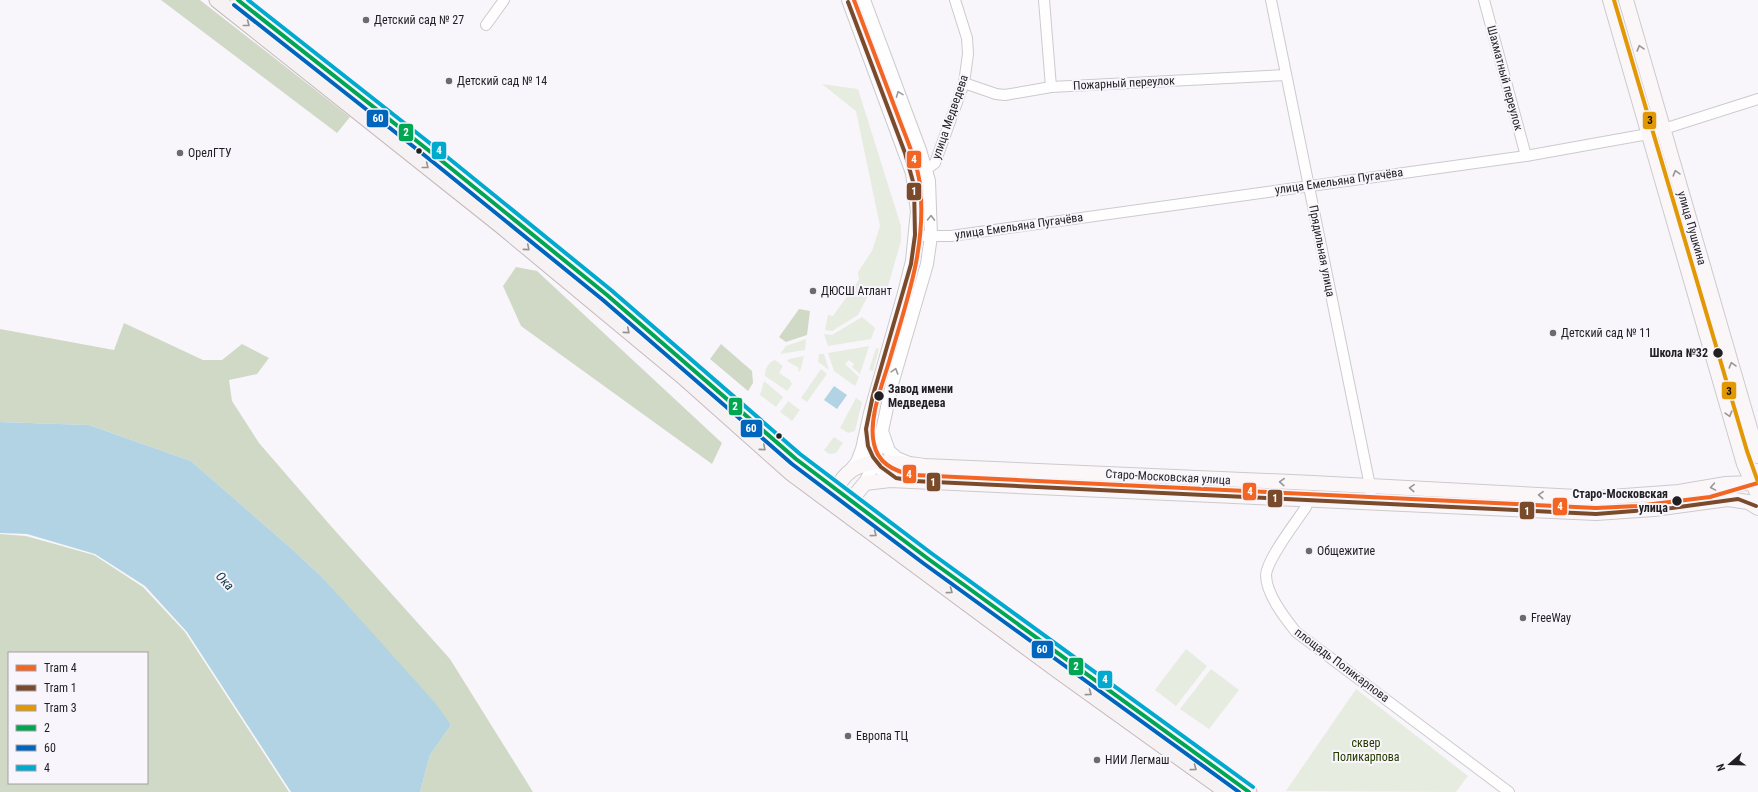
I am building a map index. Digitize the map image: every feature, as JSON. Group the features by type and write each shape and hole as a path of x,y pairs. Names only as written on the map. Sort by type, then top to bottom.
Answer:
{"main road":[{"path":"217,0 301,57"},
{"path":"238,0 301,57 682,376 791,472 832,494 1057,670 1227,792"},
{"name":"улица Пушкина","path":"1610,0 1744,464 1756,486"},
{"name":"улица Пушкина","path":"1626,0 1758,456"},
{"name":"Старо-Московская улица","path":"849,472 874,463 1597,498 1678,492 1726,484 1756,486"},
{"path":"832,494 849,472"},
{"path":"847,506 865,483 900,480 1596,513 1647,510 1728,499 1748,502 1758,508"},
{"path":"1728,499 1756,486"},
{"path":"847,506 1249,792"}],"street":[{"path":"486,25 504,0"},
{"path":"848,0 912,173 917,211 916,236 909,274 870,413 860,456 849,472"},
{"path":"864,0 927,169 930,195 931,236 925,270 892,384 874,463 865,483"},
{"name":"улица Медведева","path":"912,173 927,169 935,163 964,83 968,46 955,0"},
{"path":"1044,0 1051,87"},
{"name":"Прядильная улица","path":"1271,0 1370,486 1371,502"},
{"name":"Шахматный переулок","path":"1484,0 1526,156"},
{"name":"Пожарный переулок","path":"964,83 996,94 1005,95 1051,87 1286,75"},
{"name":"улица Емельяна Пугачёва","path":"916,236 951,236 1526,156 1648,134 1758,99"},
{"path":"882,431 887,446 892,454 912,465"},
{"path":"864,440 866,449 874,463 888,475 900,480"},
{"name":"площадь Поликарпова","path":"1309,500 1268,565 1266,576 1269,588 1281,612 1296,632 1509,792"}],"green space":[{"path":"161,0 200,0 350,117 337,133"},
{"path":"822,84 858,89 901,226 901,241 886,293 871,290 858,315 832,331 825,330 828,315 833,316 859,280 858,272 872,251 880,226 856,111"},
{"path":"516,267 537,271 722,443 712,464 521,326 503,286"},
{"path":"799,309 810,311 807,335 786,342 779,337"},
{"path":"862,317 875,328 871,339 828,346 824,334 832,335"},
{"path":"124,323 203,360 222,360 242,344 269,358 257,374 229,380 232,401 259,443 450,659 533,792 420,792 430,755 451,725 324,579 292,549 191,461 89,425 0,422 0,329 114,350"},
{"path":"806,339 805,350 780,354 786,346"},
{"path":"721,344 752,371 753,383 748,391 710,359"},
{"path":"869,346 860,374 852,367 854,364 849,360 845,364 859,377 855,386 834,371 828,353"},
{"path":"876,348 879,349 873,371 869,370"},
{"path":"819,354 824,354 829,370 818,362"},
{"path":"804,356 800,372 798,370 799,368 787,361 789,359"},
{"path":"775,360 783,366 779,373 790,380 792,384 787,391 765,376 767,366 770,362"},
{"path":"821,369 827,374 807,402 801,398"},
{"path":"764,381 783,397 776,407 760,395"},
{"path":"856,398 862,402 855,431 848,433 840,428"},
{"path":"788,401 800,410 792,421 780,412"},
{"path":"834,437 843,443 836,453 829,454 824,450"},
{"path":"0,534 26,536 94,555 143,587 185,632 289,792 0,792"},
{"path":"1186,649 1207,666 1176,706 1155,690"},
{"path":"1211,669 1239,690 1209,729 1180,709"},
{"name":"сквер Поликарпова","path":"1356,689 1468,776 1456,792 1286,791"}],"water":[{"path":"834,386 847,395 837,409 824,400"},
{"name":"Ока","path":"0,422 89,425 191,461 292,549 324,579 436,704 451,725 430,755 420,792 291,792 187,632 145,586 95,554 27,534 0,533"}],"tram line":[{"name":"4","path":"854,0 911,150 919,176 920,185 920,231 914,275 877,403 873,424 873,435 876,451 879,457 894,469 914,475 1596,508 1637,506 1710,497 1758,483"},
{"name":"3","path":"1614,0 1747,451 1758,482"},
{"name":"1","path":"848,2 905,153 914,185 915,235 911,264 873,395 866,429 868,446 873,457 881,467 896,478 914,481 1596,514 1672,508 1738,499 1756,506"}],"transit line":[{"name":"2","path":"238,0 437,157 607,295 796,459 927,558 1249,792"},
{"name":"4","path":"248,0 441,152 611,290 800,454 931,553 1253,787"},
{"name":"60","path":"234,5 433,162 603,300 792,464 923,563 1239,792"}],"place":[{"name":"Детский сад № 27","path":"366,20"},
{"name":"Детский сад № 14","path":"449,81"},
{"name":"ОрелГТУ","path":"180,153"},
{"name":"ДЮСШ Атлант","path":"813,291"},
{"name":"Детский сад № 11","path":"1553,333"},
{"name":"Школа №32","path":"1718,353"},
{"name":"Завод имени Медведева","path":"879,396"},
{"name":"Старо-Московская улица","path":"1677,501"},
{"name":"Общежитие","path":"1309,551"},
{"name":"FreeWay","path":"1523,618"},
{"name":"Европа ТЦ","path":"848,736"},
{"name":"НИИ Легмаш","path":"1097,760"}]}
